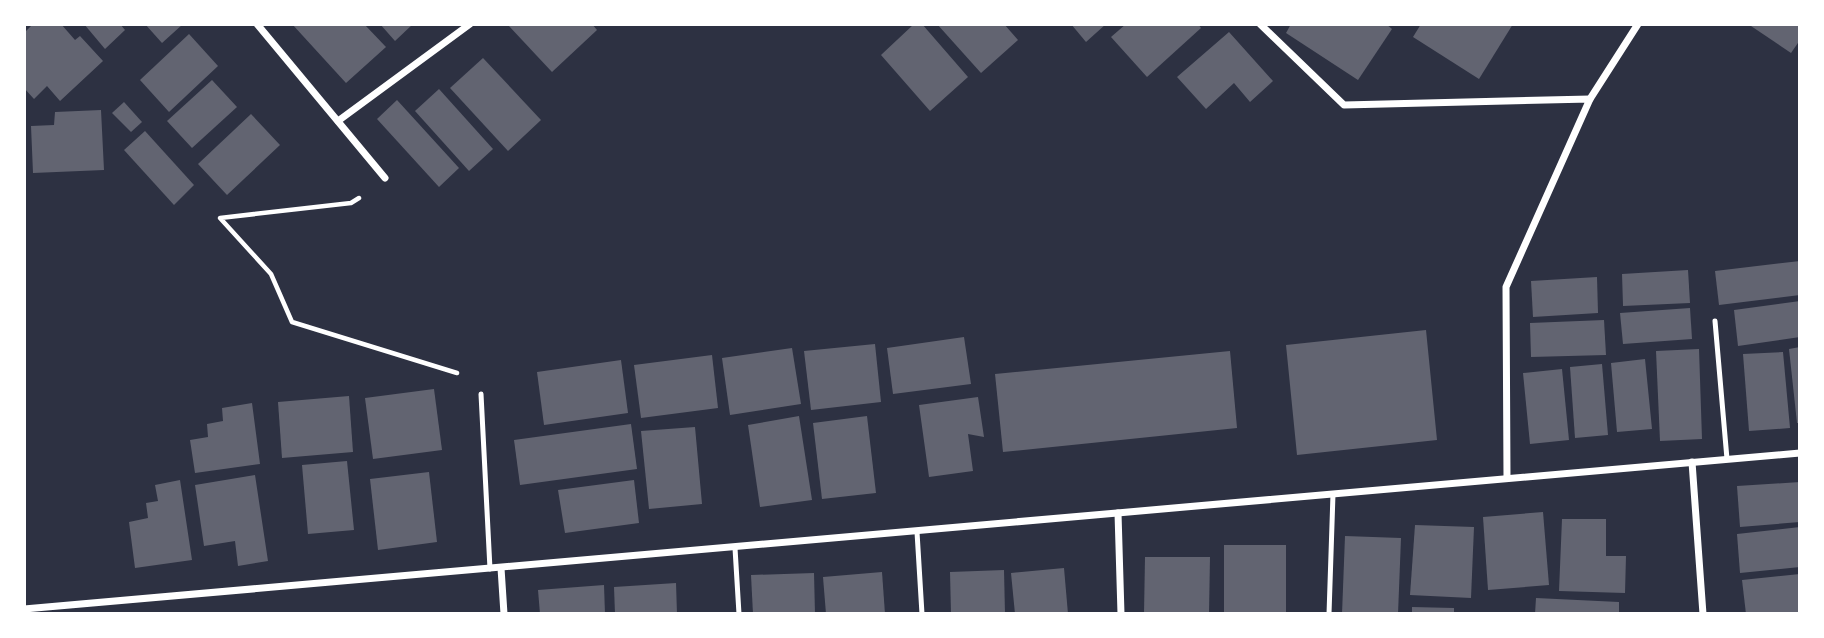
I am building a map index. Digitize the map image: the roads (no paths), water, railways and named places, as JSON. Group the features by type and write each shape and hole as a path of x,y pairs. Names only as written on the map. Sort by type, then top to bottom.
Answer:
{"street":[{"path":"257,24 386,178"},
{"path":"338,121 470,24"},
{"path":"1260,24 1344,105 1590,99"},
{"path":"1507,478 1506,287 1590,99 1638,24"},
{"path":"24,609 1800,453"},
{"path":"1692,462 1703,614"},
{"path":"1118,513 1121,614"},
{"path":"501,568 504,614"}],"lane":[{"path":"1715,321 1727,459"},
{"path":"481,394 490,570"},
{"path":"1329,614 1333,494"},
{"path":"917,532 922,614"},
{"path":"735,548 739,614"}]}
